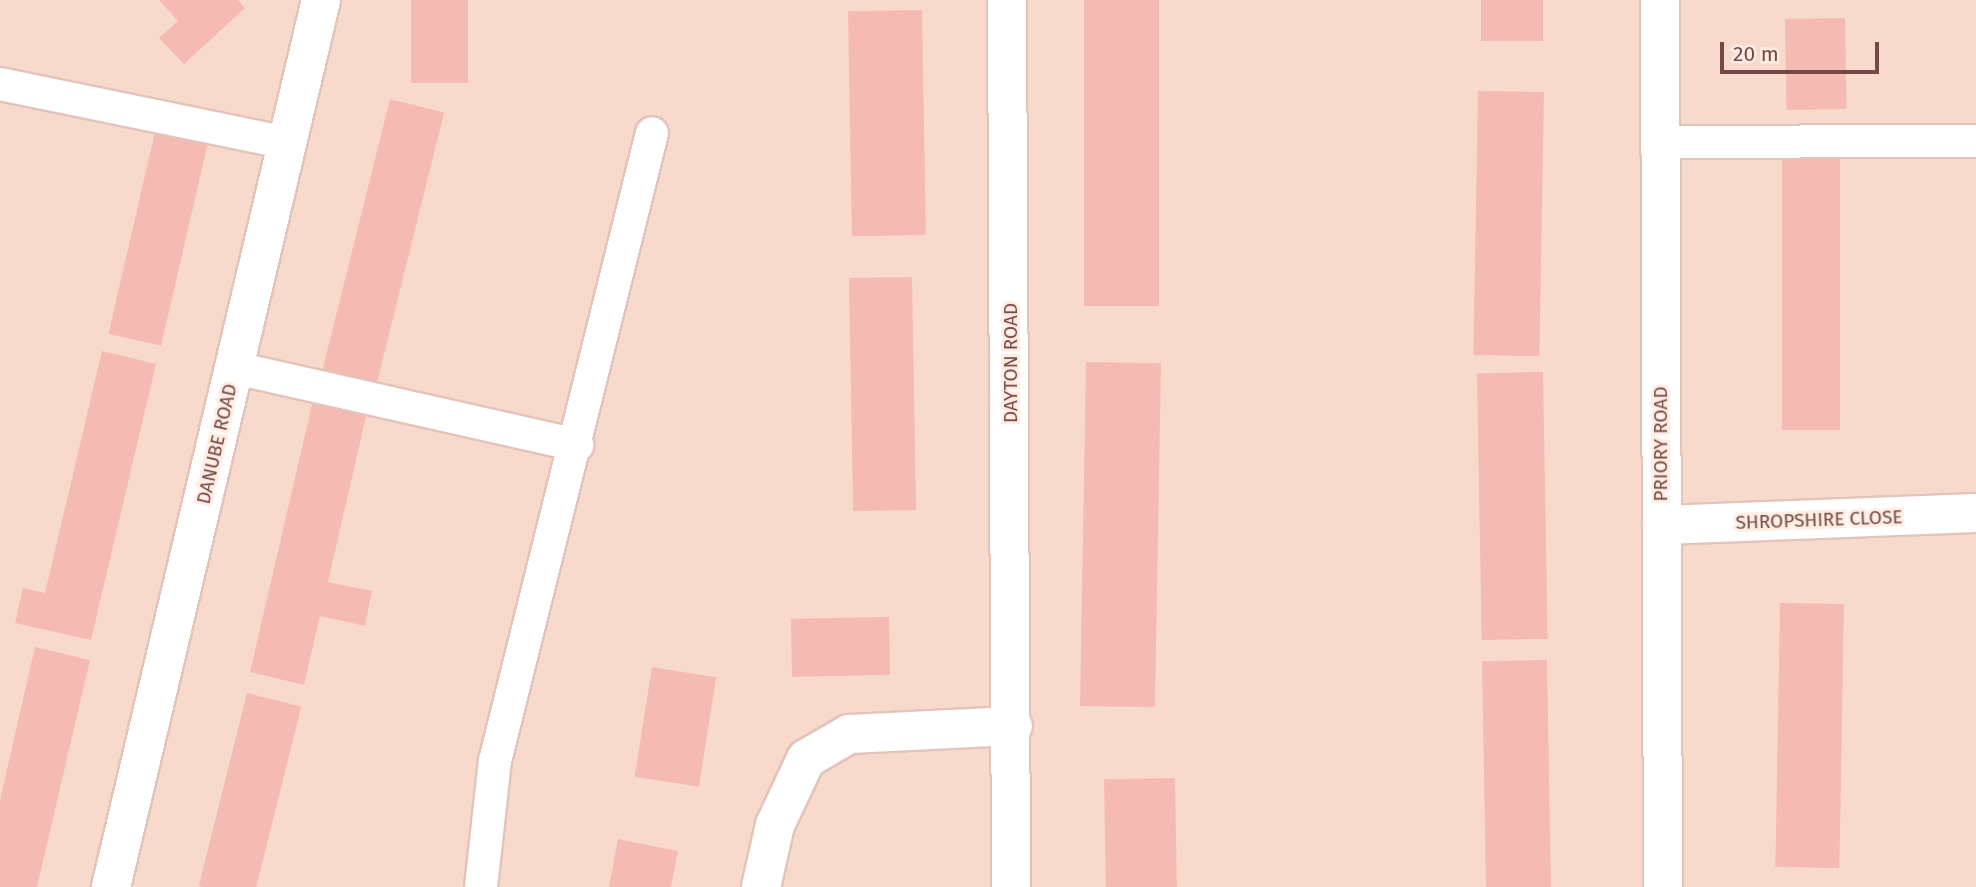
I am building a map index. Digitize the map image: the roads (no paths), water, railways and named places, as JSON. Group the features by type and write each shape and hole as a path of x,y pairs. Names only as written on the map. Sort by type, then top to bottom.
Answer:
{"street":[{"name":"DANUBE ROAD","path":"111,887 321,0"},
{"name":"DAYTON ROAD","path":"1007,0 1013,726 1011,887"},
{"name":"PRIORY ROAD","path":"1660,0 1663,887"},
{"name":"SHROPSHIRE CLOSE","path":"1661,525 1976,513"},
{"path":"761,887 775,825 806,759 849,734 1013,726"}],"lane":[{"path":"0,84 288,143"},
{"path":"481,887 495,761 578,445 652,133"},
{"path":"1660,142 1976,141"},
{"path":"234,368 578,445"}]}
